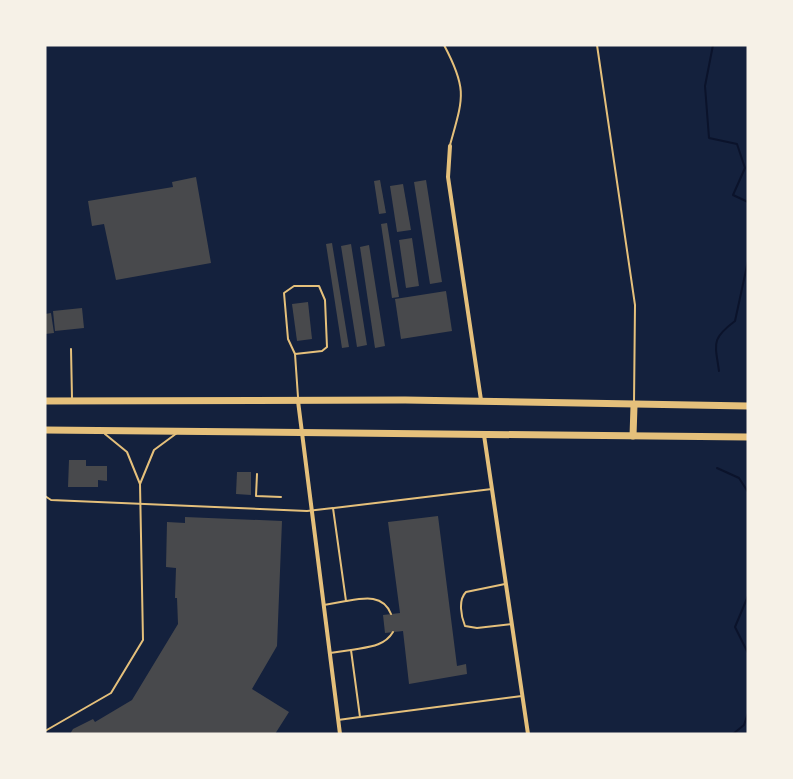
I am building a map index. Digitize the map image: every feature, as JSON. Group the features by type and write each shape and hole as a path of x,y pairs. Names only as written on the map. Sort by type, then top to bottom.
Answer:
{"highway":[{"path":"45,400 298,400 748,406"},
{"path":"633,436 634,406"},
{"path":"45,430 748,437"}],"street":[{"path":"450,146 448,177 482,403"},
{"path":"298,400 340,734"},
{"path":"484,434 528,734"}],"lane":[{"path":"444,45 455,66 462,92 450,146"},
{"path":"597,45 635,305 634,406"},
{"path":"295,354 322,351 328,343 325,300 319,285 294,286 284,291 286,327 295,354 298,400"},
{"path":"71,349 72,401"},
{"path":"45,731 111,693 142,640 140,484 127,452 100,430"},
{"path":"140,484 154,450 180,432"},
{"path":"257,474 256,496 281,496"},
{"path":"45,496 51,500 311,511 492,489"},
{"path":"333,508 346,601"},
{"path":"506,584 466,592 461,603 464,622 471,628 512,624"},
{"path":"324,605 362,599 382,601 387,605 391,614"},
{"path":"330,653 381,644 389,640 393,632"},
{"path":"351,650 360,717"},
{"path":"338,720 522,696"}],"building":[{"path":"196,177 211,263 116,280 104,224 92,226 88,201 173,187 172,182"},
{"path":"380,180 386,213 379,214 374,181"},
{"path":"426,180 442,282 430,284 414,182"},
{"path":"403,184 411,230 397,232 390,186"},
{"path":"387,223 399,297 392,298 381,224"},
{"path":"412,238 419,286 406,288 399,240"},
{"path":"332,243 349,347 342,348 326,244"},
{"path":"351,244 367,345 357,347 341,246"},
{"path":"369,245 385,346 375,348 360,247"},
{"path":"446,291 452,331 401,339 395,299"},
{"path":"308,302 312,339 297,341 292,304"},
{"path":"82,308 84,328 55,331 53,311"},
{"path":"51,313 54,333 45,334 45,314"},
{"path":"69,460 86,460 86,466 107,466 107,481 98,480 98,487 68,487"},
{"path":"237,472 251,472 251,495 236,494"},
{"path":"438,516 457,666 466,664 467,674 409,684 403,631 385,633 383,615 400,613 388,522"},
{"path":"185,517 282,521 277,646 252,689 289,712 275,734 70,734 73,729 93,719 95,722 132,700 178,624 177,598 175,598 176,568 166,567 167,522 185,523"}],"waterway":[{"path":"713,45 705,86 709,138 737,144 745,168 733,195 748,202"},
{"path":"719,371 716,342 722,332 735,321 748,261"},
{"path":"717,468 739,478 748,492"},
{"path":"748,520 748,526"},
{"path":"748,596 735,627 748,653"},
{"path":"733,734 744,725 748,713"}]}
